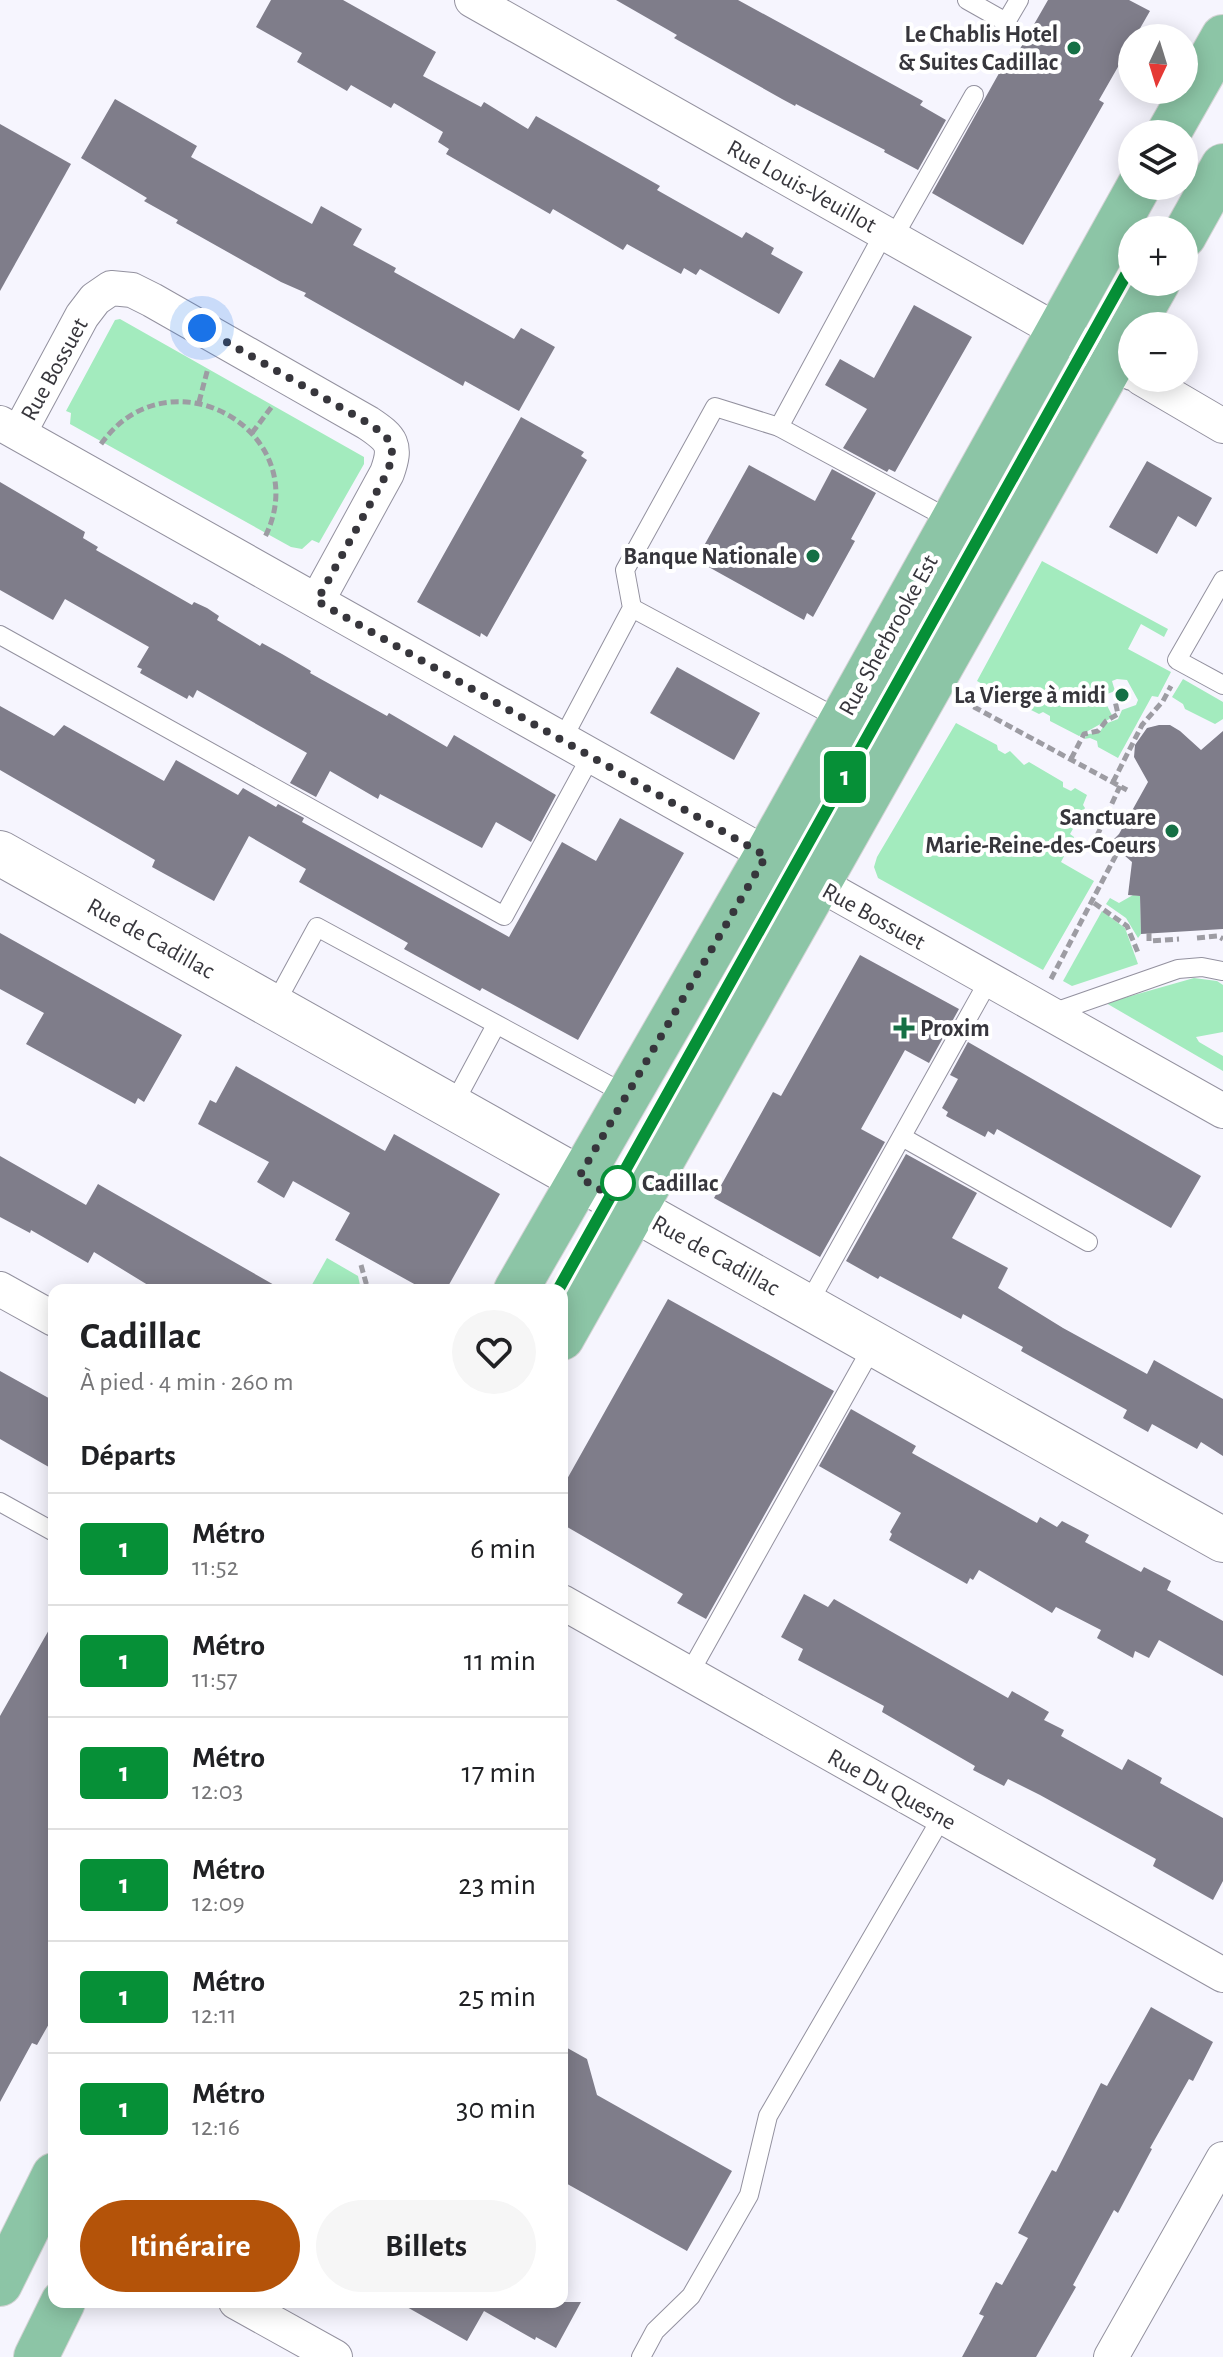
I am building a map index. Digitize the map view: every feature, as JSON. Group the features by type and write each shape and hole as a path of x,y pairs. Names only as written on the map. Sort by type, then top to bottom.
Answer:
{"main road":[{"path":"1176,120 1223,37"},
{"path":"1195,216 1223,166"},
{"name":"Rue Sherbrooke Est","path":"519,1284 766,856 1131,200"},
{"path":"568,1327 817,884 1118,373"},
{"path":"0,2284 48,2198"},
{"path":"36,2357 60,2308"}],"street":[{"name":"Rue Louis-Veuillot","path":"472,0 1057,330 1118,349"},
{"name":"Rue Bossuet","path":"317,601 387,473 393,451 383,433 132,290 111,288 95,299 9,428 1223,1111"},
{"name":"Rue Louis-Veuillot","path":"1180,392 1223,426"},
{"name":"Rue de Cadillac","path":"0,853 1223,1540"},
{"path":"0,1289 48,1316"},
{"name":"Rue Du Quesne","path":"568,1605 1223,1975"},
{"path":"1111,2357 1223,2159"},
{"path":"246,2308 317,2353"}],"lane":[{"path":"967,0 1006,22 1019,0"},
{"path":"779,427 974,95"},
{"path":"0,635 504,916 632,608 625,570 715,407 779,427 951,520"},
{"path":"1223,580 1177,660 1223,685"},
{"path":"632,608 841,720"},
{"path":"274,1006 317,927 627,1095"},
{"path":"1049,1014 1178,969 1202,967 1222,971"},
{"path":"807,1306 989,980"},
{"path":"452,1107 496,1025"},
{"path":"902,1137 1088,1242"},
{"path":"689,1674 874,1344"},
{"path":"0,1502 48,1529"},
{"path":"641,2357 655,2331 691,2296 749,2195 768,2116 942,1817"}],"path":[{"path":"199,402 208,367"},
{"path":"100,445 109,433 140,410 159,403 199,402 225,414 252,433 268,459 275,490 272,522 265,537"},
{"path":"252,433 273,404"},
{"path":"962,701 1127,790"},
{"path":"1071,759 1084,734 1098,731 1106,721 1118,714 1115,701"},
{"path":"1113,782 1142,725 1163,701"},
{"path":"1051,980 1118,854 1096,838 1120,786"},
{"path":"1094,903 1127,926 1143,967"},
{"path":"1149,933 1149,941 1218,936 1223,939"},
{"path":"361,1265 366,1284"}],"green space":[{"path":"120,319 364,457 364,464 319,543 312,540 302,549 291,547 70,424 71,413 66,411 115,320"},
{"path":"1042,561 1168,629 1164,637 1141,624 1128,649 1171,672 1158,697 1152,696 1118,758 1098,747 1097,741 1084,739 1088,734 1099,733 1105,724 1118,719 1122,710 1136,705 1138,700 1127,680 1112,681 1115,691 1102,696 1113,717 1079,736 1050,721 1050,716 1043,712 1039,714 1031,710 1030,705 1023,701 1018,704 977,681"},
{"path":"1183,679 1223,702 1223,719 1215,724 1185,709 1172,697"},
{"path":"956,723 997,745 998,750 1005,754 1010,751 1024,765 1029,762 1063,782 1063,787 1071,791 1075,788 1087,795 1083,805 1085,808 1070,834 1074,837 1061,862 1094,881 1043,970 878,878 874,867"},
{"path":"1133,895 1140,896 1141,934 1138,938 1126,918 1106,904 1110,898 1119,903"},
{"path":"1102,911 1125,928 1138,964 1072,986 1063,981"},
{"path":"1194,978 1217,981 1223,985 1223,1032 1196,1037 1223,1056 1223,1071 1106,1003"},
{"path":"327,1258 358,1276 360,1284 312,1284"}],"building":[{"path":"271,0 343,0 436,52 423,76 481,107 484,102 528,129 536,116 660,186 657,190 742,238 746,232 774,248 771,254 803,272 779,314 700,269 696,275 684,268 681,274 627,244 623,250 553,209 550,214 446,154 449,149 438,142 443,132 394,103 391,108 351,85 347,91 297,62 302,53 256,27"},
{"path":"616,0 738,0 923,101 920,105 946,120 918,170 885,150 782,99 674,38 677,35"},
{"path":"1048,0 1129,0 1150,11 1143,24 1118,24 1118,67 1099,100 1104,103 1023,245 932,193 1012,50 1017,54"},
{"path":"115,99 197,146 191,157 312,224 321,206 362,229 353,245 396,268 394,272 514,339 521,328 555,347 519,411 465,381 463,386 304,296 306,293 176,223 178,220 144,201 147,198 81,158"},
{"path":"0,124 71,164 0,291"},
{"path":"914,305 972,337 895,472 889,469 887,472 843,448 867,409 825,385 840,359 874,378"},
{"path":"521,417 584,452 581,456 587,460 487,637 481,633 480,637 417,602"},
{"path":"1147,461 1212,498 1196,527 1178,516 1157,554 1109,527"},
{"path":"749,465 815,501 832,469 876,493 851,539 855,541 813,617 807,613 804,620 696,560"},
{"path":"0,482 85,532 83,538 98,547 96,550 192,605 194,602 207,608 219,616 217,620 260,646 262,643 310,673 447,747 454,735 556,795 531,842 496,822 482,848 380,794 378,799 330,771 316,797 290,783 307,753 197,690 193,698 189,695 187,699 140,673 142,669 137,667 149,647 65,599 53,620 0,590"},
{"path":"677,667 760,713 734,760 650,713"},
{"path":"0,706 54,736 64,725 164,781 176,760 238,795 243,788 276,807 278,804 304,818 302,822 509,937 562,842 596,861 620,818 684,853 578,1040 404,949 408,943 299,882 306,869 249,836 214,901 152,867 155,860 0,770"},
{"name":"Sanctuare Marie-Reine-des-Coeurs","path":"1170,725 1201,750 1223,731 1223,929 1141,934 1140,896 1128,895 1132,862 1110,843 1119,834 1148,782 1134,757 1135,745 1147,728"},
{"path":"0,933 182,1035 144,1102 138,1098 135,1104 26,1044 44,1013 0,989"},
{"path":"860,955 959,1009 929,1063 905,1050 861,1129 885,1142 820,1257 714,1198 773,1092 781,1096"},
{"path":"968,1042 1201,1176 1171,1228 997,1129 994,1135 988,1131 985,1137 946,1116 948,1112 942,1108 958,1079 950,1075"},
{"path":"236,1066 385,1151 394,1134 500,1194 449,1284 414,1284 335,1240 350,1213 293,1181 284,1198 257,1182 269,1162 198,1124 210,1100 216,1103"},
{"path":"906,1154 977,1193 952,1238 1008,1268 998,1288 1147,1374 1154,1360 1223,1399 1223,1456 1201,1442 1197,1449 1152,1424 1148,1432 1123,1418 1127,1410 1021,1351 1023,1347 963,1314 961,1319 846,1261"},
{"path":"0,1156 86,1205 98,1184 273,1284 146,1284 94,1252 88,1263 31,1230 30,1233 0,1217"},
{"path":"668,1299 834,1391 706,1619 677,1603 683,1594 568,1527 568,1477"},
{"path":"0,1371 48,1398 48,1467 0,1439"},
{"path":"851,1409 916,1446 912,1453 1037,1523 1040,1517 1057,1527 1062,1521 1089,1535 1085,1542 1141,1572 1144,1567 1171,1581 1167,1590 1223,1621 1223,1676 1159,1640 1149,1658 1135,1651 1133,1658 1097,1638 1101,1630 1056,1607 1052,1613 979,1570 967,1584 889,1540 901,1513 819,1466"},
{"path":"804,1594 828,1607 834,1599 1008,1698 1012,1691 1049,1712 1044,1720 1064,1730 1061,1736 1122,1770 1128,1759 1162,1778 1160,1783 1223,1818 1223,1881 1213,1900 1153,1866 1156,1859 1040,1795 1008,1779 1004,1786 973,1770 975,1766 882,1712 884,1706 798,1660 803,1649 781,1637"},
{"path":"48,1632 48,2026 37,2045 32,2043 0,2102 0,1716"},
{"path":"1151,2007 1213,2042 1193,2081 1189,2079 1118,2213 1114,2210 1073,2285 1076,2287 1036,2357 962,2357 984,2316 979,2314 996,2282 1002,2285 1028,2238 1018,2233 1052,2170 1056,2172 1101,2083 1107,2086"},
{"path":"568,2048 587,2059 597,2095 732,2171 687,2251 568,2184"},
{"path":"568,2302 581,2302 556,2348 536,2337 535,2340 484,2311 467,2341 409,2308 568,2308"}],"metro line":[{"name":"1","path":"561,1284 1118,289"}],"place":[{"name":"Le Chablis Hotel & Suites Cadillac","path":"1074,48"},
{"name":"Banque Nationale","path":"813,556"},
{"name":"La Vierge à midi","path":"1122,695"},
{"name":"Sanctuare Marie-Reine-des-Coeurs","path":"1172,831"},
{"name":"Proxim","path":"904,1028"},
{"name":"Cadillac","path":"618,1183"}],"route":[{"path":"202,328 368,423 383,433 391,444 392,459 387,473 317,601 766,856 579,1177 616,1199 618,1183"}]}
